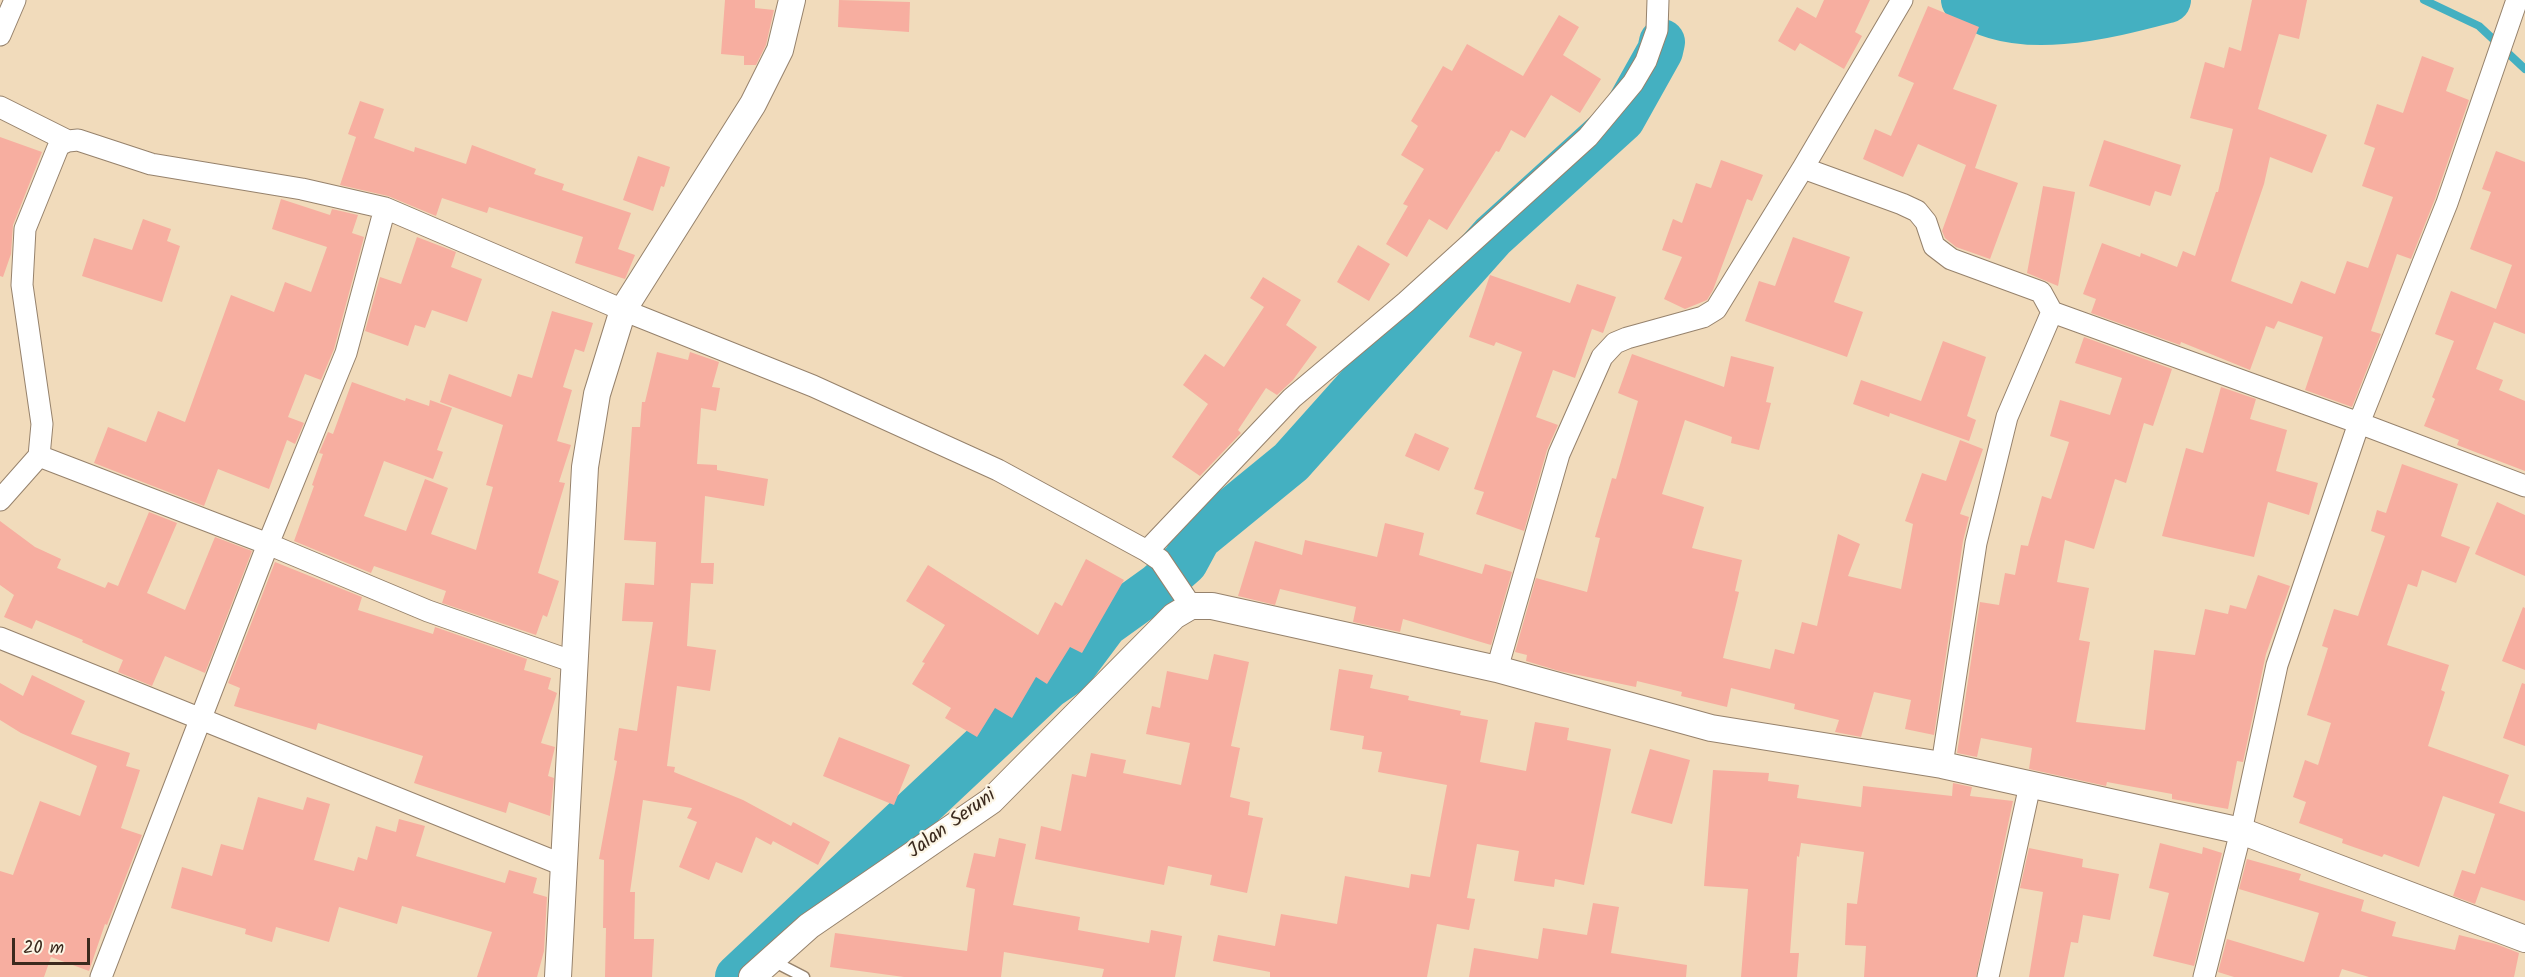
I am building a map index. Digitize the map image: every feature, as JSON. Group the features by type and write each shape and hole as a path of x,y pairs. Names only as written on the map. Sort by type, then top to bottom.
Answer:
{"street":[{"path":"0,35 15,0"},
{"path":"558,977 585,467 597,394 623,310 753,105 780,50 792,0"},
{"path":"1153,555 1292,398 1406,302 1588,137 1633,83 1646,61 1657,30 1658,0"},
{"path":"1497,669 1559,454 1602,357 1621,340 1703,317 1716,309 1803,168 1902,0"},
{"path":"2204,977 2241,831 2277,665 2359,423 2447,203 2516,18"},
{"path":"0,107 68,141"},
{"path":"0,500 39,456 42,424 22,285 25,229 59,145 78,140 151,164 302,189 385,208 623,310 813,386 998,470 1153,555 1185,597 1212,606 1497,669 1711,728 1942,765 2241,831 2525,939"},
{"path":"1803,168 1917,211 1926,222 1934,246 1941,252 1951,259 2041,292 2052,312 2359,423 2525,486"},
{"path":"101,977 268,544 346,353 385,208"},
{"path":"1942,765 1976,543 2001,440 2007,417 2052,312"},
{"path":"39,456 268,544 428,611 574,662"},
{"name":"Jalan Seruni","path":"752,977 808,926 991,801 1174,616 1185,597"},
{"path":"0,638 563,865"},
{"path":"1988,977 2030,785"}],"lane":[{"path":"771,960 804,977"}],"building":[{"path":"725,0 755,0 755,8 774,10 766,45 756,65 744,65 744,56 721,54"},
{"path":"839,0 910,2 909,32 838,27"},
{"path":"1824,0 1870,0 1855,32 1862,36 1844,69 1800,43 1795,51 1778,41 1797,7 1816,18"},
{"path":"2252,0 2307,0 2299,39 2279,34 2258,109 2327,135 2312,173 2270,157 2264,184 2231,281 2292,304 2301,281 2335,294 2347,261 2368,268 2393,197 2362,186 2375,148 2364,144 2377,104 2403,113 2422,56 2454,68 2446,91 2469,100 2435,199 2411,259 2397,254 2371,331 2381,334 2352,407 2305,390 2323,337 2278,321 2274,329 2266,326 2250,370 2181,342 2180,345 2091,313 2096,299 2083,294 2102,243 2140,257 2141,253 2177,267 2183,251 2195,256 2216,192 2218,192 2233,129 2190,118 2205,62 2224,68 2229,47 2241,51"},
{"path":"1928,6 1979,27 1953,89 1997,105 1975,168 2018,183 1990,259 1956,247 1945,238 1942,231 1966,165 1918,144 1903,177 1863,159 1875,129 1891,136 1914,83 1898,76"},
{"path":"1559,15 1579,27 1563,55 1601,79 1580,113 1551,95 1525,138 1511,130 1447,230 1429,219 1407,257 1386,244 1408,206 1403,204 1424,169 1401,155 1418,126 1411,121 1443,66 1452,71 1467,44 1523,76"},
{"path":"360,101 384,109 374,138 414,152 415,147 466,164 472,145 536,169 534,174 564,184 562,190 631,213 618,249 635,255 625,279 575,263 583,237 489,207 487,213 442,198 436,216 388,196 340,185 356,137 348,134"},
{"path":"0,137 42,152 13,225 11,254 3,277 0,276"},
{"path":"2104,140 2181,165 2171,196 2155,191 2150,206 2089,186"},
{"path":"2496,151 2525,162 2525,334 2494,322 2476,369 2503,380 2499,390 2525,401 2525,471 2457,445 2459,440 2424,426 2435,399 2432,397 2454,341 2435,334 2451,291 2496,309 2512,265 2470,249 2491,192 2482,189"},
{"path":"638,156 670,167 653,211 623,200"},
{"path":"1721,160 1763,175 1752,201 1747,199 1713,290 1707,300 1685,309 1664,299 1682,257 1662,250 1673,219 1682,223 1696,183 1711,188"},
{"path":"2043,186 2075,192 2058,286 2027,273"},
{"path":"281,199 330,215 332,209 358,215 352,233 364,237 334,349 321,380 305,374 288,417 304,423 295,444 287,440 269,489 218,469 204,506 94,463 108,427 146,442 158,411 185,422 231,295 274,312 285,282 311,292 327,247 272,229"},
{"path":"143,219 171,229 167,241 180,246 162,302 82,276 94,238 132,250"},
{"path":"417,237 456,252 451,267 482,279 467,322 432,310 425,328 415,325 408,346 365,331 380,277 401,284"},
{"path":"1793,237 1850,257 1834,302 1863,312 1847,357 1745,321 1759,281 1775,286"},
{"path":"1358,245 1390,264 1369,301 1337,282"},
{"path":"1490,275 1570,303 1577,284 1616,297 1603,333 1592,329 1575,378 1553,370 1536,417 1558,425 1547,450 1524,531 1476,514 1484,492 1474,489 1522,352 1496,342 1494,346 1469,337"},
{"path":"1263,277 1301,300 1286,325 1317,347 1293,380 1277,395 1266,388 1238,430 1241,433 1200,476 1172,457 1208,404 1183,385 1205,354 1224,367 1264,307 1250,298"},
{"path":"552,311 593,323 584,352 575,349 563,387 572,390 557,441 571,445 559,482 565,483 538,573 559,581 547,617 543,615 536,635 442,603 446,591 374,566 371,573 294,541 314,486 312,485 323,454 319,453 328,432 333,434 352,382 405,401 406,398 429,406 430,400 452,408 437,450 443,452 433,479 384,461 364,516 406,531 425,479 448,488 431,534 476,550 493,487 486,485 503,425 440,402 449,374 511,397 518,374 532,378"},
{"path":"2084,337 2172,369 2153,426 2144,423 2126,483 2115,479 2094,549 2065,540 2057,582 2089,588 2079,640 2090,642 2076,722 2145,730 2154,650 2195,655 2205,609 2228,614 2230,605 2246,609 2258,575 2290,586 2266,654 2243,762 2237,761 2228,809 2172,799 2172,794 2107,782 2106,786 2029,769 2032,748 1981,738 1977,757 1957,753 1980,602 1999,605 2005,573 2015,575 2021,545 2028,546 2042,496 2051,499 2069,442 2050,436 2060,400 2110,415 2122,378 2075,363"},
{"path":"1943,341 1986,357 1967,416 1976,420 1969,441 1890,413 1889,417 1853,404 1861,380 1921,401"},
{"path":"657,352 688,360 690,352 719,362 712,387 720,388 716,411 701,408 697,464 717,465 717,470 768,479 764,506 705,496 701,563 714,563 713,584 691,583 687,646 716,650 710,691 677,686 667,766 675,767 674,772 743,800 791,826 793,822 830,842 818,865 773,841 771,845 756,837 742,873 716,862 709,880 679,867 697,822 687,818 692,808 643,800 630,892 635,892 634,939 654,939 652,977 605,977 604,860 599,859 617,761 614,760 619,728 637,731 653,622 622,621 625,583 654,585 656,542 624,540 632,427 640,427 642,402 645,402"},
{"path":"1632,354 1724,387 1731,356 1774,367 1766,402 1771,403 1759,450 1731,443 1732,437 1685,420 1662,494 1704,507 1692,548 1742,560 1735,591 1739,592 1723,658 1770,669 1775,649 1794,654 1802,622 1817,626 1838,534 1860,544 1848,576 1901,589 1913,524 1905,521 1922,473 1946,481 1960,440 1983,449 1960,514 1969,517 1963,541 1934,735 1905,729 1911,700 1874,692 1861,737 1835,732 1839,720 1794,709 1795,704 1731,688 1727,707 1681,696 1682,692 1637,681 1636,687 1559,671 1526,661 1527,655 1515,652 1536,578 1587,592 1600,538 1595,537 1612,478 1616,479 1638,401 1618,393"},
{"path":"2221,387 2256,399 2250,419 2287,430 2276,471 2318,483 2309,515 2268,502 2254,557 2162,536 2186,448 2203,453"},
{"path":"1415,433 1449,448 1439,471 1405,456"},
{"path":"2402,464 2458,484 2441,536 2470,547 2456,583 2422,570 2417,587 2408,584 2387,645 2449,665 2441,690 2445,692 2428,746 2509,775 2499,803 2525,812 2525,901 2481,887 2475,904 2453,896 2462,870 2475,874 2495,814 2443,796 2419,867 2384,854 2382,857 2342,843 2343,839 2299,823 2306,802 2293,797 2305,760 2318,765 2331,723 2307,715 2328,648 2322,646 2334,609 2358,616 2385,536 2371,531 2377,510 2386,513"},
{"path":"2497,502 2525,515 2525,576 2475,554"},
{"path":"149,512 177,523 147,593 185,610 215,537 252,551 205,673 165,656 152,686 118,672 123,660 82,642 83,640 36,620 32,629 4,617 14,595 0,585 0,521 35,547 61,559 57,568 105,588 108,582 118,586"},
{"path":"1385,523 1424,533 1419,555 1482,574 1485,564 1512,572 1491,645 1403,619 1400,632 1353,622 1356,607 1280,589 1275,605 1238,596 1255,541 1302,555 1305,540 1377,557"},
{"path":"1086,559 1124,580 1082,653 1070,647 1047,684 1036,677 1012,718 995,708 977,737 945,718 951,708 912,684 925,663 922,662 945,625 906,601 928,565 1038,635 1055,602 1062,606"},
{"path":"275,562 362,597 358,610 433,634 435,627 527,659 524,670 551,678 548,689 557,693 541,743 555,747 548,776 554,778 550,816 509,802 506,813 414,783 423,756 318,723 316,730 234,706 240,688 228,683"},
{"path":"2523,607 2525,608 2525,670 2502,661"},
{"path":"1214,654 1249,662 1231,746 1240,748 1230,797 1250,802 1248,815 1263,818 1247,893 1210,885 1212,875 1168,866 1164,885 1035,859 1041,826 1061,831 1072,774 1086,777 1091,753 1126,760 1123,773 1181,785 1190,743 1146,734 1152,706 1160,708 1167,671 1208,680"},
{"path":"1339,669 1373,675 1370,688 1409,696 1408,700 1461,711 1460,715 1488,720 1480,762 1526,771 1535,722 1569,728 1567,740 1611,749 1584,885 1555,879 1554,887 1514,881 1519,851 1477,844 1467,898 1475,899 1469,930 1437,924 1427,977 1270,977 1270,972 1213,961 1218,935 1275,946 1281,914 1337,924 1345,876 1409,888 1411,874 1430,877 1447,785 1378,772 1382,752 1362,749 1364,736 1330,730"},
{"path":"32,675 85,701 71,734 130,753 126,766 140,770 121,828 142,835 107,925 105,924 89,971 51,957 44,977 0,977 0,871 13,875 40,801 80,816 97,766 21,733 0,720 0,683 23,696"},
{"path":"2522,683 2525,684 2525,746 2503,738"},
{"path":"839,737 910,765 894,805 823,776"},
{"path":"1650,749 1690,760 1672,824 1631,813"},
{"path":"1713,770 1769,773 1768,781 1799,785 1797,798 1861,807 1863,786 1952,796 1953,783 1972,787 1970,796 2013,801 1976,977 1864,977 1866,946 1845,945 1847,903 1857,904 1864,852 1801,843 1799,857 1797,856 1790,953 1799,953 1797,977 1741,977 1748,889 1704,886"},
{"path":"258,797 303,810 307,797 330,804 314,860 354,871 358,857 367,860 376,826 396,832 399,819 425,826 416,856 505,883 509,870 537,878 533,893 547,897 544,951 537,977 477,977 492,932 402,906 397,924 339,907 329,942 276,927 272,942 245,934 246,929 171,908 182,867 212,876 221,844 243,850"},
{"path":"999,838 1026,844 1013,905 1080,917 1078,930 1149,943 1151,930 1182,936 1175,977 1102,977 1104,969 1004,952 1001,977 904,977 830,967 835,933 967,951 975,889 966,887 974,853 995,857"},
{"path":"2160,843 2202,854 2203,847 2222,853 2194,966 2153,956 2169,893 2149,888"},
{"path":"2029,848 2083,859 2082,867 2119,874 2110,920 2083,915 2078,943 2071,942 2064,977 2029,977 2043,892 2020,888"},
{"path":"2247,859 2301,874 2299,880 2364,900 2361,911 2396,922 2392,936 2455,950 2459,935 2496,944 2519,953 2514,977 2369,977 2342,969 2339,977 2234,977 2218,972 2227,939 2304,962 2319,913 2239,889"},
{"path":"1593,903 1619,907 1611,953 1687,965 1686,977 1469,977 1474,948 1538,959 1543,928 1587,935"}],"waterway":[{"path":"1964,0 1985,12 2009,19 2036,22 2092,17 2168,0"},
{"path":"2424,0 2479,26 2525,69"},
{"path":"738,977 1048,686 1070,671 1105,624 1158,586 1185,562 1198,538 1291,462 1493,236 1622,119 1660,51 1662,42"}]}
